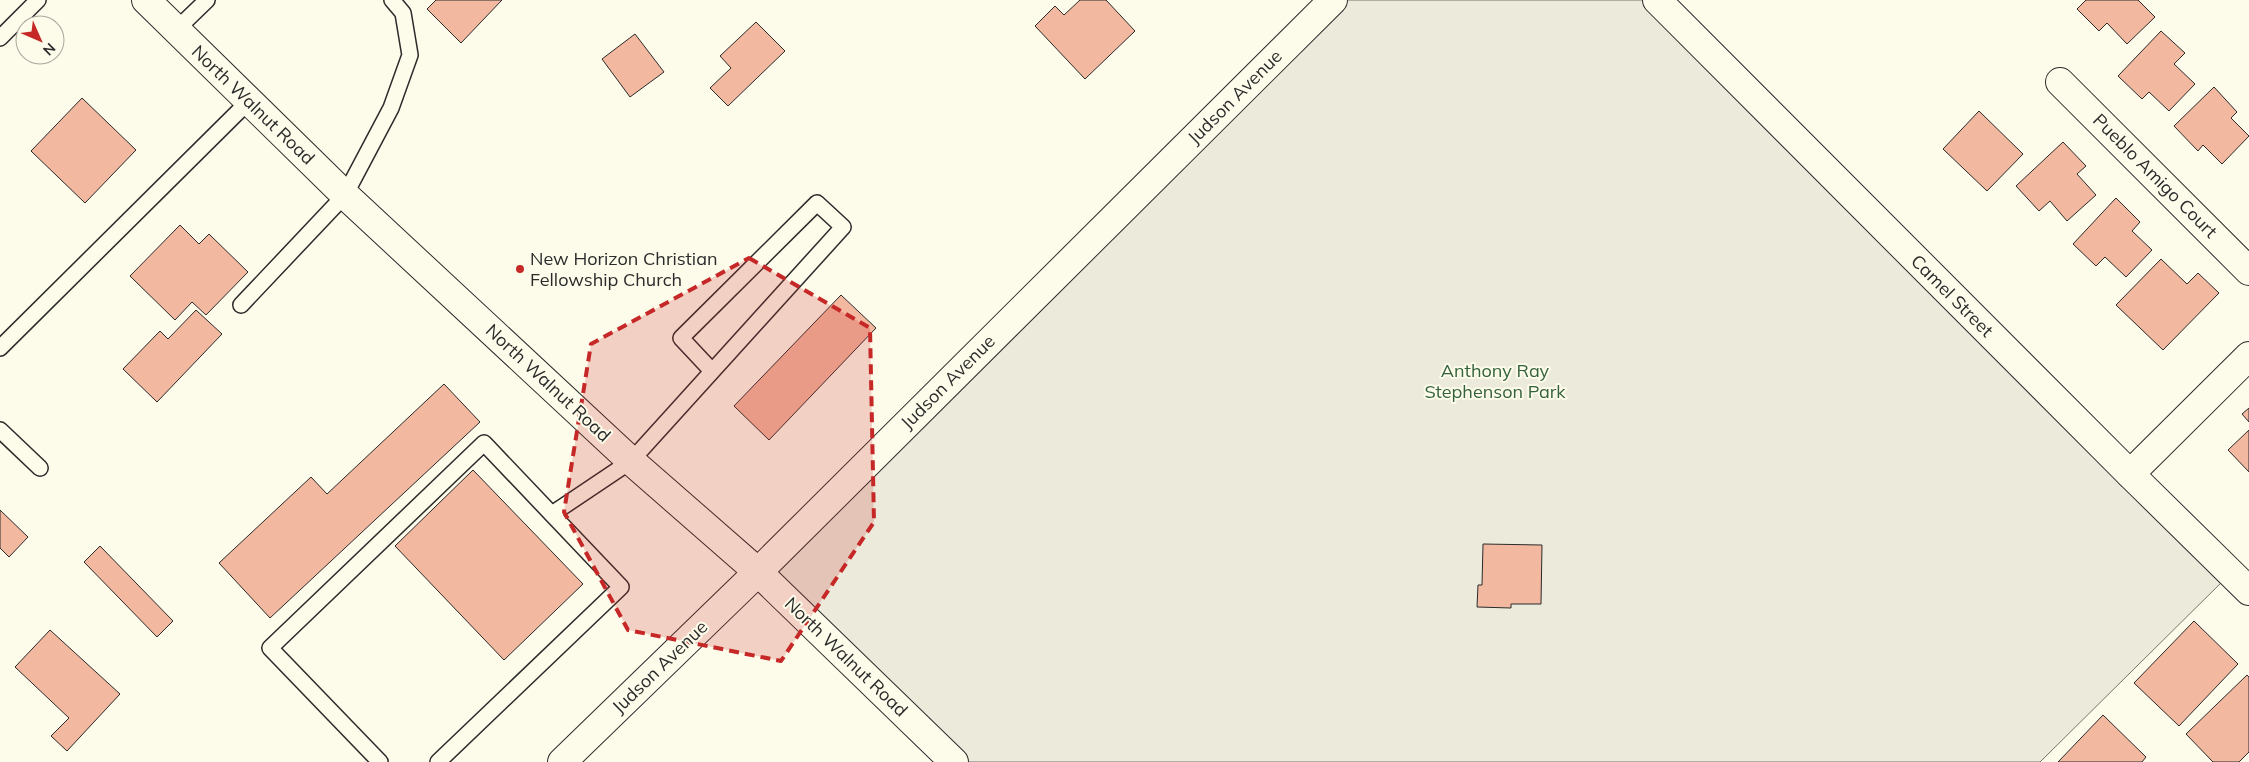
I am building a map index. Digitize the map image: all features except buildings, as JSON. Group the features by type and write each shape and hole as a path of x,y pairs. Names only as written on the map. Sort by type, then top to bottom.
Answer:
{"street":[{"name":"North Walnut Road","path":"146,0 345,195 631,461 758,572 954,762"},
{"name":"Judson Avenue","path":"562,762 758,572 1333,0"},
{"name":"Camel Street","path":"1657,0 2130,474 2249,590"},
{"name":"Pueblo Amigo Court","path":"2060,82 2249,271"},
{"path":"2130,474 2249,356"}],"lane":[{"path":"0,38 38,0"},
{"path":"176,30 207,0"},
{"path":"241,305 345,195 391,108 410,54 403,12 392,0"},
{"path":"0,348 249,101"},
{"path":"552,514 631,461 843,227 817,203 681,338 712,370"},
{"path":"0,430 40,468"},
{"path":"380,762 270,648 484,443 621,587 438,762"}],"highlighted area":[{"path":"749,258 870,328 874,522 781,661 628,630 564,512 591,344"}],"green space":[{"name":"Anthony Ray Stephenson Park","path":"1331,0 1658,0 2231,573 2040,762 954,762 758,572"}],"place":[{"name":"New Horizon Christian Fellowship Church","path":"520,269"}]}
